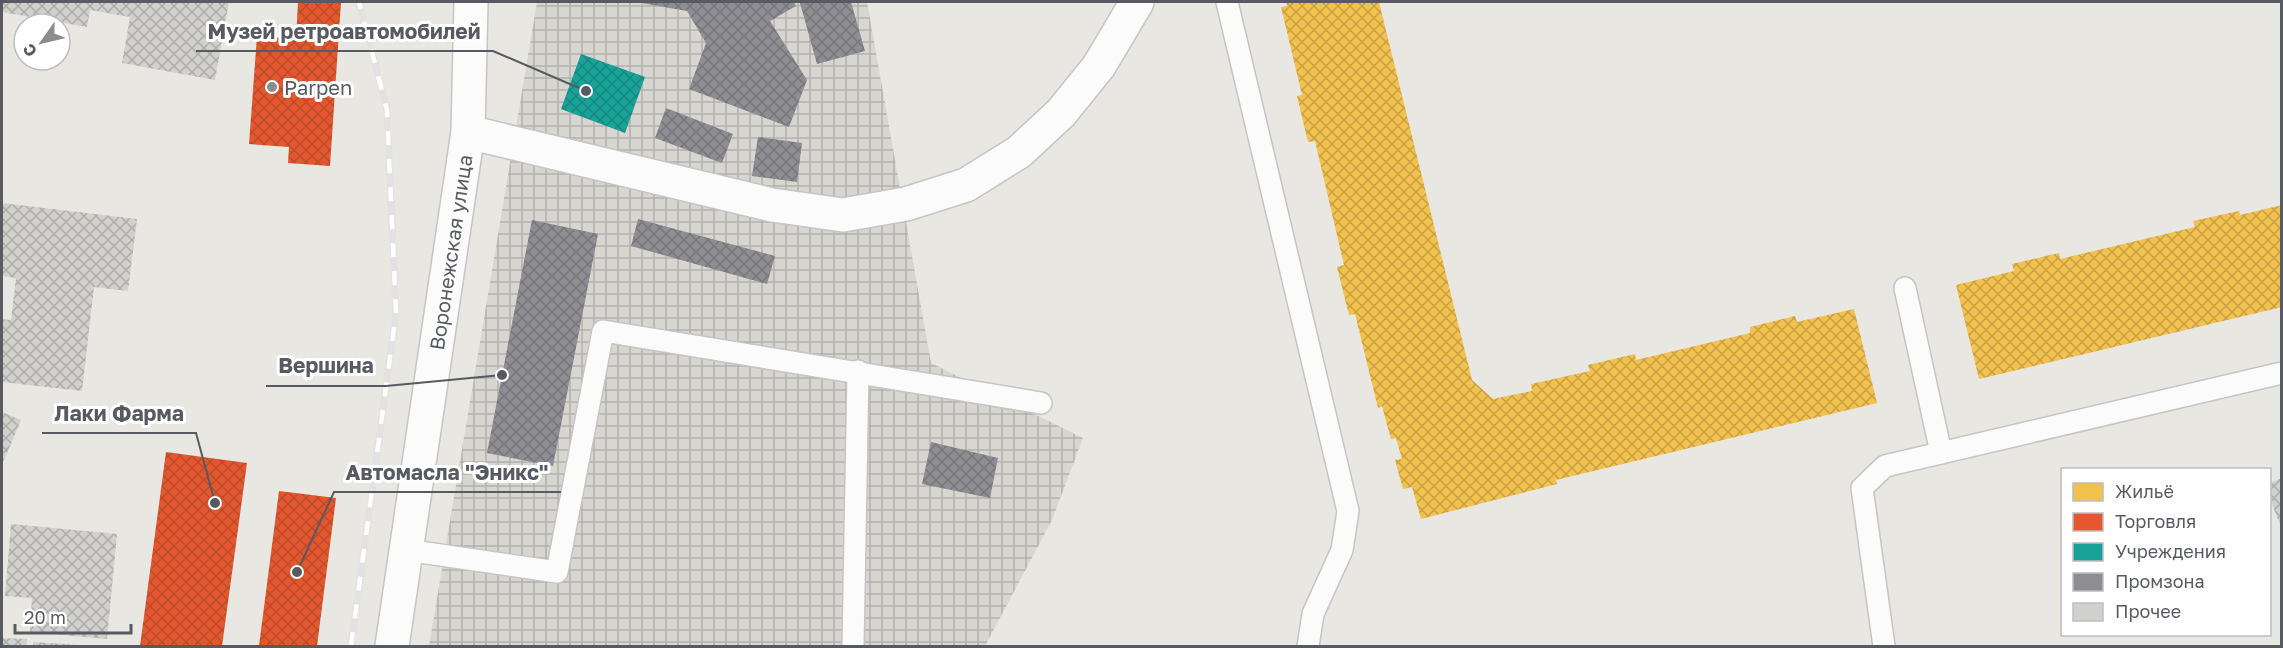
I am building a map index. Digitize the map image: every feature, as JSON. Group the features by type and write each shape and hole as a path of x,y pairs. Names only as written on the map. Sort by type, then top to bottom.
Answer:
{"street":[{"name":"Воронежская улица","path":"392,646 468,132 471,2"},
{"path":"468,132 772,205 843,215 906,204 966,184 1019,152 1061,112 1099,66 1137,2"}],"lane":[{"path":"1227,2 1348,511 1342,550 1312,614 1308,646"},
{"path":"1905,288 1941,453"},
{"path":"406,550 557,572 603,331 858,371 1041,403"},
{"path":"853,646 858,371"},
{"path":"1884,646 1862,488 1885,466 2282,373"}],"shaded area":[{"path":"537,2 867,2 931,363 1083,438 1052,520 985,646 429,646"}],"building: Жильё":[{"path":"1286,2 1379,2 1472,380 1493,399 1532,391 1531,384 1590,371 1588,365 1635,354 1636,360 1750,333 1750,327 1795,316 1797,322 1854,309 1877,403 1556,480 1557,484 1421,519 1412,487 1403,489 1395,460 1402,459 1396,438 1391,439 1382,406 1378,408 1355,314 1349,315 1337,267 1344,265 1315,141 1308,142 1297,96 1302,95 1281,7 1287,6"},
{"path":"2282,205 2282,307 1979,379 1956,285 2014,271 2012,264 2059,253 2060,259 2195,227 2193,221 2239,211 2240,215"}],"building: Торговля":[{"path":"298,2 341,2 330,166 288,163 289,147 249,144 257,36 296,39"},
{"path":"166,452 247,463 222,646 140,646"},
{"path":"279,491 336,498 317,646 259,646"}],"building: Учреждения":[{"path":"581,54 645,77 625,133 561,109"}],"building: Промзона":[{"path":"636,2 794,2 796,6 770,21 807,80 789,127 689,89 706,43 687,11"},
{"path":"851,2 865,51 817,64 800,3"},
{"path":"666,108 733,134 722,163 655,138"},
{"path":"758,137 802,143 797,182 752,176"},
{"path":"638,219 775,256 767,284 631,246"},
{"path":"532,220 598,234 553,466 487,453"},
{"path":"931,442 998,458 990,498 922,484"}],"building: Прочее":[{"path":"2,2 229,2 215,80 122,63 130,17 90,10 87,27 72,24 72,12 2,12"},
{"path":"2,203 137,219 128,291 94,287 82,391 2,382 2,319 11,320 16,278 2,276"},
{"path":"2,412 21,420 2,465"},
{"path":"2282,478 2282,527 2271,502 2271,483"},
{"path":"11,524 117,534 107,639 30,632 32,598 5,596"},
{"path":"2,638 27,639 26,646 2,646"},
{"path":"33,642 79,645 79,646 33,646"}],"railway":[{"path":"351,646 396,313 387,110 359,2"}],"place":[{"name":"Parpen","path":"272,87"},
{"name":"Музей ретроавтомобилей","path":"586,91"},
{"name":"Вершина","path":"502,375"},
{"name":"Лаки Фарма","path":"215,503"},
{"name":"Автомасла \"Эникс\"","path":"297,572"}]}
